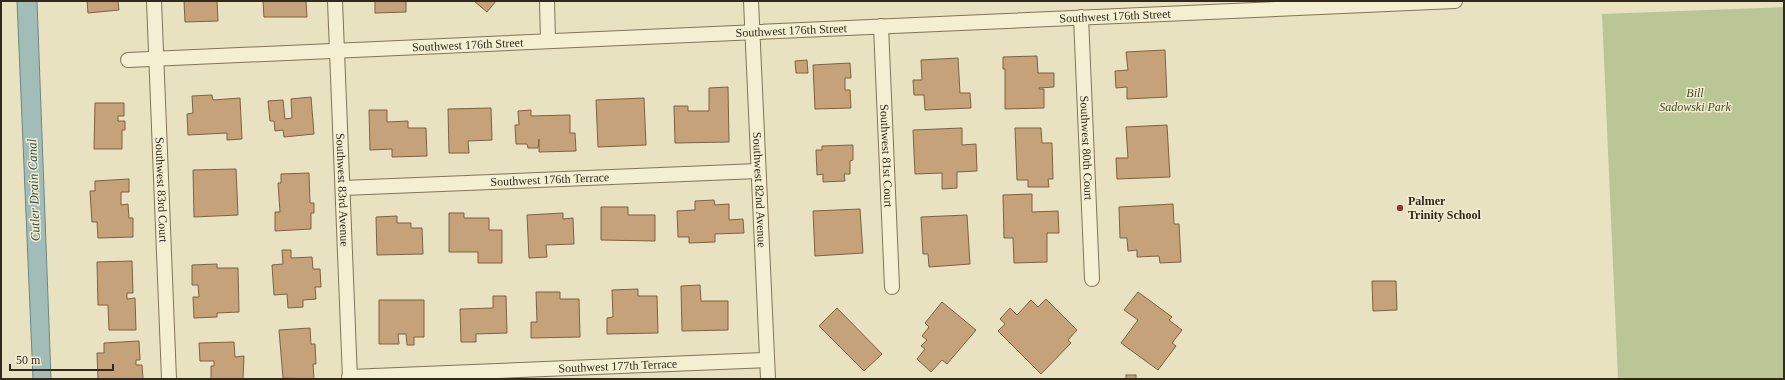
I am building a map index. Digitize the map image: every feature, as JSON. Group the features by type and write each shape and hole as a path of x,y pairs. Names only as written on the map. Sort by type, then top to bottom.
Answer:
{"street":[{"name":"Southwest 83rd Court","path":"154,1 168,379"},
{"name":"Southwest 83rd Avenue","path":"335,1 350,378"},
{"path":"547,1 548,41"},
{"name":"Southwest 82nd Avenue","path":"751,1 768,379"},
{"name":"Southwest 176th Street","path":"128,60 1454,1"},
{"name":"Southwest 80th Court","path":"1081,17 1092,279"},
{"name":"Southwest 81st Court","path":"881,26 892,287"},
{"name":"Southwest 176th Terrace","path":"343,188 758,171"},
{"name":"Southwest 177th Terrace","path":"350,378 767,360"}],"green space":[{"name":"Bill Sadowski Park","path":"1784,7 1784,379 1618,379 1602,14"}],"water":[{"name":"Cutler Drain Canal","path":"17,1 37,1 51,379 33,379"}],"building":[{"path":"87,1 118,1 119,10 88,13"},
{"path":"184,1 217,1 218,21 185,22"},
{"path":"263,1 306,1 307,17 264,17"},
{"path":"375,1 406,1 406,12 375,13"},
{"path":"474,1 496,1 487,12"},
{"path":"1165,50 1167,97 1127,99 1127,87 1116,88 1115,71 1128,70 1126,52"},
{"path":"1037,56 1038,73 1054,73 1054,87 1039,88 1044,89 1044,108 1005,109 1005,69 1003,69 1003,57"},
{"path":"958,58 960,93 970,93 971,108 925,110 924,95 914,95 913,80 922,80 921,60"},
{"path":"807,60 808,73 796,73 795,61"},
{"path":"850,63 851,78 845,78 845,90 850,90 851,108 815,109 813,65"},
{"path":"728,87 729,142 675,143 674,106 688,106 688,111 709,111 709,88"},
{"path":"212,95 213,100 240,98 242,139 227,140 227,133 188,135 187,114 193,113 192,96"},
{"path":"311,97 314,134 284,137 283,130 275,131 274,121 270,121 268,101 283,100 285,119 292,118 291,99"},
{"path":"644,98 646,145 598,147 596,100"},
{"path":"95,103 124,103 124,116 118,116 118,121 125,121 125,130 122,130 122,149 94,149"},
{"path":"491,108 492,140 468,141 469,153 449,153 448,109"},
{"path":"369,110 387,110 387,122 408,121 408,128 426,128 427,156 392,157 392,149 370,150"},
{"path":"531,110 531,116 570,115 570,133 575,133 576,151 539,152 539,139 538,148 528,148 527,144 516,144 515,125 519,125 518,111"},
{"path":"1167,125 1170,177 1117,179 1116,158 1128,158 1126,127"},
{"path":"962,128 962,145 976,144 977,171 957,172 957,188 942,189 942,173 915,174 913,130"},
{"path":"1015,128 1041,128 1042,143 1052,143 1053,179 1048,179 1049,187 1028,187 1028,180 1017,180"},
{"path":"853,145 853,160 850,161 850,174 844,174 845,181 823,182 823,174 817,175 816,150 822,150 822,146"},
{"path":"236,169 238,215 194,217 193,170"},
{"path":"309,173 310,203 314,203 314,213 311,213 311,229 275,231 275,212 280,212 278,183 281,183 281,174"},
{"path":"129,179 129,192 121,192 121,205 128,204 129,218 133,218 133,237 98,238 97,222 92,222 90,191 95,191 95,181"},
{"path":"1032,194 1032,212 1058,211 1059,233 1047,233 1047,262 1014,263 1013,238 1004,238 1003,195"},
{"path":"714,200 715,205 729,204 729,220 743,219 744,233 715,234 715,242 689,243 689,237 678,237 677,211 695,210 695,201"},
{"path":"1173,204 1174,224 1179,224 1181,262 1160,263 1159,256 1137,257 1137,250 1128,251 1127,238 1120,238 1119,207"},
{"path":"601,207 628,207 628,215 655,215 655,241 601,240"},
{"path":"860,209 863,253 815,256 813,211"},
{"path":"449,213 464,213 464,218 489,218 489,230 502,230 502,263 478,263 478,252 449,252"},
{"path":"563,213 563,219 573,218 574,244 546,245 547,257 529,258 527,215"},
{"path":"967,215 970,264 929,267 928,254 923,254 921,217"},
{"path":"397,216 397,223 411,223 411,228 422,228 423,254 377,255 376,217"},
{"path":"282,250 291,250 291,258 312,257 313,269 320,269 321,287 315,287 316,299 303,300 303,307 288,308 287,294 274,295 272,265 283,264"},
{"path":"132,261 133,293 127,293 127,299 135,298 136,330 109,330 108,305 98,305 97,262"},
{"path":"217,264 217,268 238,268 239,312 217,313 217,317 194,318 193,297 199,297 198,285 192,285 192,265"},
{"path":"1372,281 1396,281 1397,310 1373,311"},
{"path":"700,285 701,301 728,301 728,330 682,331 681,286"},
{"path":"638,289 638,296 657,296 658,333 607,334 607,318 613,317 612,290"},
{"path":"536,292 560,292 560,299 579,299 580,337 531,338 531,322 537,322"},
{"path":"1138,292 1172,317 1169,320 1182,330 1172,343 1176,346 1158,370 1121,343 1138,320 1124,310"},
{"path":"493,296 506,296 507,333 476,334 476,342 461,342 460,309 493,308"},
{"path":"1046,299 1077,330 1068,340 1071,343 1041,374 998,331 1005,324 1000,319 1010,308 1017,315 1031,300 1038,307"},
{"path":"379,300 424,300 424,337 414,337 414,345 407,345 406,334 398,334 399,344 379,344"},
{"path":"942,302 976,330 947,364 942,360 931,372 917,359 925,349 921,346 927,340 922,336 929,327 925,323"},
{"path":"837,308 882,354 864,371 819,326"},
{"path":"310,328 311,344 315,344 316,364 313,364 314,379 283,378 279,330"},
{"path":"139,341 140,360 136,360 136,365 142,365 143,379 98,379 97,353 104,353 104,343"},
{"path":"234,342 235,357 244,356 243,379 211,379 211,366 214,366 214,361 200,361 199,343"},
{"path":"1126,375 1136,375 1136,379 1126,379"}],"place":[{"name":"Palmer Trinity School","path":"1400,208"}]}
